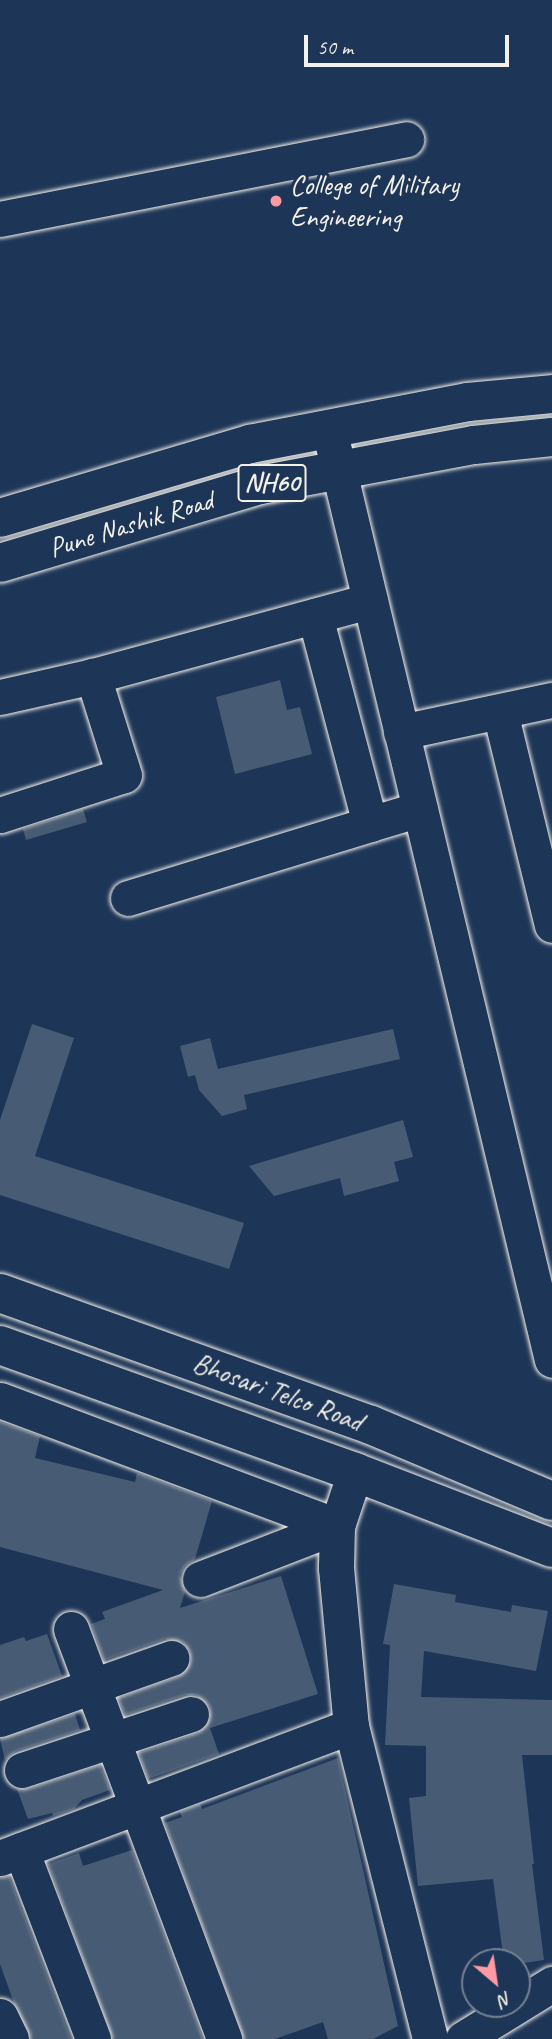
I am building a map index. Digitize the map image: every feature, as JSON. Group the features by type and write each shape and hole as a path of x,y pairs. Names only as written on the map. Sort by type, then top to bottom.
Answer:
{"main road":[{"name":"Pune Nashik Road","path":"0,518 250,444 468,402 552,394"},
{"name":"Pune Nashik Road","path":"0,563 260,485 474,444 552,437"},
{"name":"Bhosari Telco Road","path":"0,1293 371,1425 552,1501"},
{"name":"Bhosari Telco Road","path":"0,1345 355,1472 552,1548"}],"street":[{"path":"0,219 406,139"},
{"path":"329,429 550,1347"},
{"path":"0,697 93,676 370,601"},
{"path":"315,615 370,824"},
{"path":"0,815 124,775 93,676"},
{"path":"401,732 552,700"},
{"path":"500,712 552,925"},
{"path":"128,898 420,809"},
{"path":"0,1400 337,1526"},
{"path":"355,1472 337,1526 336,1569 351,1726 430,2039"},
{"path":"200,1579 337,1526"},
{"path":"71,1629 224,2039"},
{"path":"0,1719 171,1658"},
{"path":"22,1770 191,1714"},
{"path":"93,2039 7,1850 136,1806 351,1726"},
{"path":"463,2039 552,1984"},
{"path":"0,2016 11,2039"}],"building":[{"path":"280,680 287,710 300,707 312,754 235,774 216,697"},
{"path":"83,809 87,822 26,840 23,829"},
{"path":"32,1024 74,1038 35,1156 244,1223 229,1269 0,1195 0,1120"},
{"path":"393,1029 400,1059 244,1095 247,1109 222,1116 199,1090 195,1075 188,1077 180,1046 210,1038 218,1069"},
{"path":"403,1120 413,1157 394,1162 399,1181 344,1196 340,1178 274,1196 249,1166"},
{"path":"0,1422 40,1436 35,1458 135,1482 137,1473 212,1501 195,1559 185,1566 180,1575 185,1592 180,1608 281,1576 318,1694 210,1728 219,1754 148,1779 139,1753 198,1733 210,1719 210,1707 196,1695 185,1695 125,1715 118,1698 178,1677 191,1662 190,1651 183,1642 165,1639 104,1660 91,1624 105,1619 102,1612 163,1590 0,1547"},
{"path":"394,1584 456,1595 455,1602 511,1612 512,1605 548,1611 536,1671 424,1651 421,1697 552,1700 552,1755 522,1755 544,1960 531,1962 531,1948 502,1948 493,1879 418,1886 409,1798 426,1796 426,1746 385,1745 390,1645 383,1644"},
{"path":"47,1634 62,1676 0,1698 0,1645 24,1637 26,1641"},
{"path":"75,1714 80,1730 16,1751 5,1760 0,1739"},
{"path":"338,1758 398,2026 373,2039 328,2039 323,2022 275,2039 244,2039 165,1823 182,1817 180,1812 200,1804 202,1809"},
{"path":"100,1765 110,1790 82,1800 74,1809 53,1816 52,1813 28,1819 17,1789 28,1789"},
{"path":"132,1850 203,2039 113,2039 48,1864 79,1853 83,1866"},
{"path":"9,1876 71,2039 31,2039 14,2003 0,1964 0,1878"}],"place":[{"name":"College of Military Engineering","path":"276,201"}]}
